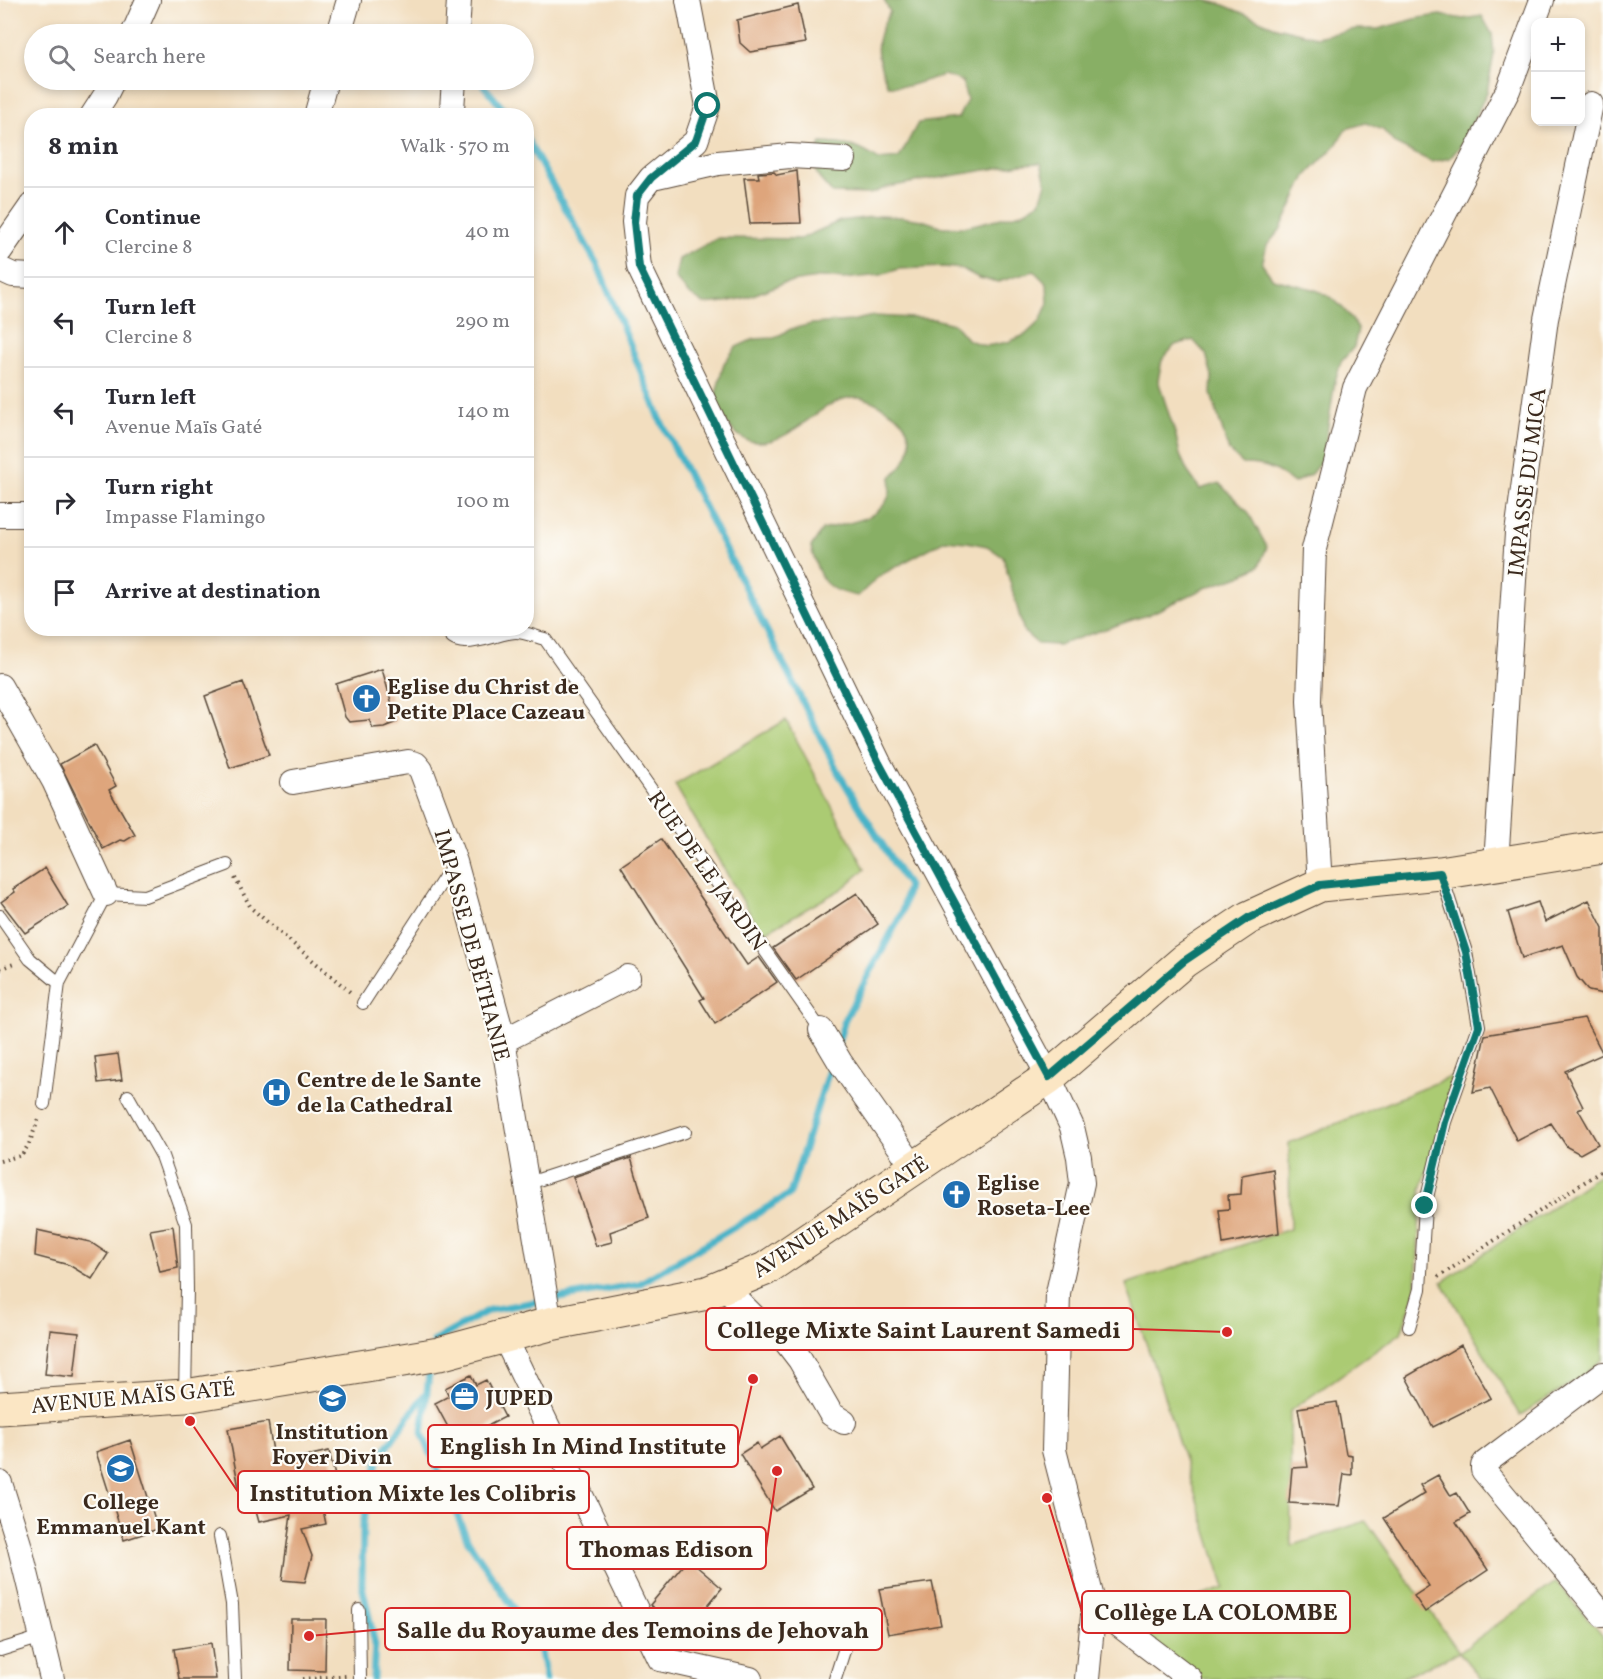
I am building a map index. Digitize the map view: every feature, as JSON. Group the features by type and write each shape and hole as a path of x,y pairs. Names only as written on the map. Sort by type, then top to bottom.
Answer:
{"street":[{"path":"137,24 148,0"},
{"path":"342,24 349,0"},
{"path":"458,24 459,0"},
{"path":"688,0 708,106 696,141 651,178 637,196 634,222 639,267 879,763 1049,1077 1072,1127 1082,1183 1058,1293 1054,1450 1094,1606 1087,1679"},
{"path":"1320,885 1309,701 1314,549 1355,388 1508,90 1542,0"},
{"path":"97,108 108,90"},
{"path":"318,108 323,90"},
{"path":"452,108 453,90"},
{"name":"IMPASSE DU MICA","path":"1496,864 1517,533 1546,319 1591,104"},
{"path":"651,178 718,163 790,156 844,159"},
{"path":"0,252 24,217"},
{"path":"0,269 13,275 24,276"},
{"path":"0,515 24,515"},
{"path":"0,686 54,781 105,894"},
{"name":"IMPASSE DE BÉTHANIE","path":"293,782 408,762 416,764 421,770 455,862 503,1041 549,1318"},
{"name":"AVENUE MAÏS GATÉ","path":"0,1408 185,1396 430,1355 504,1336 549,1318 707,1293 765,1269 1049,1077 1184,961 1248,918 1320,885 1440,873 1603,847"},
{"path":"503,1041 628,977"},
{"name":"RUE DE LE JARDIN","path":"821,1030 840,1062 915,1169"},
{"path":"723,1286 758,1321 780,1334 800,1360 831,1414 844,1422"},
{"path":"504,1336 660,1659 750,1679"},
{"path":"1603,1374 1485,1463 1483,1467 1603,1615"},
{"path":"0,1483 19,1544 52,1679"},
{"path":"1094,1606 1190,1679"}],"lane":[{"name":"RUE DE LE JARDIN","path":"449,636 465,643 498,636"},
{"name":"RUE DE LE JARDIN","path":"533,636 545,639 821,1030"},
{"path":"363,1004 455,862"},
{"path":"44,1104 59,983 105,894 145,896 227,865"},
{"path":"1408,1327 1420,1289 1425,1206 1445,1122 1479,1026 1466,952 1440,873"},
{"path":"0,916 30,959 59,983"},
{"path":"128,1096 162,1156 186,1224 188,1290 185,1396"},
{"path":"526,1184 685,1132"},
{"path":"220,1536 232,1604 235,1679"},
{"path":"359,1610 360,1677"},
{"path":"835,1679 850,1632"},
{"path":"0,1650 42,1636"}],"path":[{"path":"227,865 251,908 363,1004"},
{"path":"0,1161 22,1155 29,1144 44,1104"},
{"path":"1420,1289 1603,1170"},
{"path":"302,1679 360,1677"}],"green space":[{"path":"884,0 1204,0 1221,4 1276,27 1316,37 1356,29 1378,29 1440,15 1463,19 1482,16 1492,34 1494,54 1487,92 1463,143 1450,158 1432,162 1395,144 1383,130 1366,123 1346,129 1336,145 1306,176 1280,230 1267,245 1262,264 1273,279 1312,289 1332,298 1358,329 1354,347 1341,362 1335,381 1323,459 1311,474 1294,483 1270,468 1243,464 1229,451 1211,394 1212,376 1206,354 1193,340 1175,345 1162,360 1158,380 1180,455 1188,472 1200,489 1219,483 1248,512 1267,547 1259,566 1150,614 1058,645 1038,644 1024,632 1003,557 987,546 945,540 879,576 858,596 846,594 830,587 825,582 817,568 811,547 822,530 860,520 878,511 884,505 890,494 891,477 902,465 909,452 908,432 893,413 874,402 859,397 846,398 833,403 783,436 770,441 756,442 742,438 713,405 724,363 736,347 754,339 774,338 791,329 812,324 851,321 873,316 934,319 954,324 968,340 986,346 1008,342 1025,335 1040,321 1048,303 1047,284 1034,271 998,282 979,278 962,269 944,267 899,269 881,275 843,279 824,277 784,283 745,298 704,304 688,293 675,278 679,259 718,238 800,239 840,221 880,216 922,220 943,227 964,227 1022,213 1040,202 1046,183 1041,163 926,180 888,187 870,194 832,193 819,178 811,160 821,143 852,146 879,160 899,158 918,123 958,118 967,100 962,81 944,75 908,86 888,86 880,66 877,49 880,32 890,12"},
{"path":"786,720 865,869 842,889 762,934 675,785"},
{"path":"1455,1075 1421,1190 1416,1290 1401,1333 1290,1411 1291,1546 1366,1521 1459,1652 1400,1679 1187,1679 1124,1622 1225,1588 1126,1284 1290,1229 1289,1143"},
{"path":"1599,1175 1603,1185 1603,1359 1584,1375 1520,1416 1442,1282"},
{"path":"1556,1582 1603,1636 1603,1679 1481,1679 1459,1652"}],"building":[{"path":"798,5 806,43 750,52 740,43 737,20"},
{"path":"797,171 801,223 750,224 744,178 759,178 758,173 774,172 777,175"},
{"path":"382,669 397,722 373,728 369,720 349,722 345,717 336,684"},
{"path":"243,682 269,755 230,768 205,696"},
{"path":"94,745 116,786 109,790 135,835 103,849 60,764"},
{"path":"661,839 747,965 759,957 777,982 715,1024 700,1000 704,998 621,866"},
{"path":"45,868 68,906 25,933 1,902 15,892 13,889"},
{"path":"857,893 878,924 796,980 773,948"},
{"path":"1589,900 1603,928 1603,994 1589,991 1577,977 1563,945 1522,958 1508,912 1538,902 1545,922"},
{"path":"1584,1018 1603,1054 1565,1071 1583,1107 1578,1109 1598,1144 1580,1154 1567,1147 1551,1123 1517,1141 1490,1088 1473,1092 1485,1035"},
{"path":"118,1054 122,1080 98,1083 95,1057"},
{"path":"631,1158 649,1218 610,1232 612,1242 596,1246 573,1177"},
{"path":"1273,1169 1279,1233 1223,1244 1219,1210 1229,1209 1228,1195 1241,1194 1242,1175"},
{"path":"173,1226 178,1268 160,1272 150,1230"},
{"path":"37,1230 90,1242 108,1254 92,1279 69,1265 35,1256"},
{"path":"50,1330 79,1333 74,1377 45,1374"},
{"path":"1461,1345 1491,1398 1433,1427 1406,1377"},
{"path":"471,1375 476,1385 486,1380 505,1417 455,1440 435,1403 449,1396 445,1388"},
{"path":"1337,1402 1346,1454 1352,1455 1352,1475 1344,1474 1339,1506 1289,1503 1292,1468 1308,1467 1298,1408"},
{"path":"268,1422 275,1463 329,1451 342,1505 323,1510 326,1524 302,1529 312,1556 305,1582 282,1580 291,1515 259,1522 249,1486 239,1488 228,1429"},
{"path":"780,1436 812,1489 775,1511 740,1454 757,1443 760,1449"},
{"path":"130,1440 158,1529 124,1540 96,1452"},
{"path":"1438,1475 1451,1496 1457,1493 1470,1514 1456,1522 1488,1570 1425,1612 1414,1596 1429,1586 1384,1518 1425,1493 1420,1485"},
{"path":"688,1559 722,1588 684,1634 650,1605"},
{"path":"932,1582 941,1625 888,1634 879,1589"},
{"path":"291,1619 326,1619 325,1671 290,1670"},
{"path":"211,1643 216,1679 179,1679 174,1649"}],"waterway":[{"path":"487,90 502,108"},
{"path":"534,152 598,266 661,421 839,774 908,886 902,913 845,1019 837,1046"},
{"path":"434,1341 489,1310 639,1284 790,1194 832,1060"},
{"path":"430,1366 422,1433 468,1541 540,1647 546,1679"},
{"path":"373,1679 375,1644 362,1585 363,1523 379,1458 425,1394"}],"place":[{"name":"Eglise du Christ de Petite Place Cazeau","path":"366,699"},
{"name":"Centre de le Sante de la Cathedral","path":"276,1092"},
{"name":"Eglise Roseta-Lee","path":"956,1195"},
{"name":"College Mixte Saint Laurent Samedi","path":"1227,1332"},
{"name":"English In Mind Institute","path":"753,1379"},
{"name":"JUPED","path":"465,1397"},
{"name":"Institution Foyer Divin","path":"332,1399"},
{"name":"Institution Mixte les Colibris","path":"190,1421"},
{"name":"College Emmanuel Kant","path":"121,1469"},
{"name":"Thomas Edison","path":"777,1471"},
{"name":"Collège LA COLOMBE","path":"1047,1498"},
{"name":"Salle du Royaume des Temoins de Jehovah","path":"309,1636"}],"route":[{"path":"708,106 696,141 651,178 637,196 634,222 639,267 879,763 1049,1077 1184,961 1248,918 1320,885 1440,873 1466,952 1479,1026 1445,1122 1425,1206"}]}
